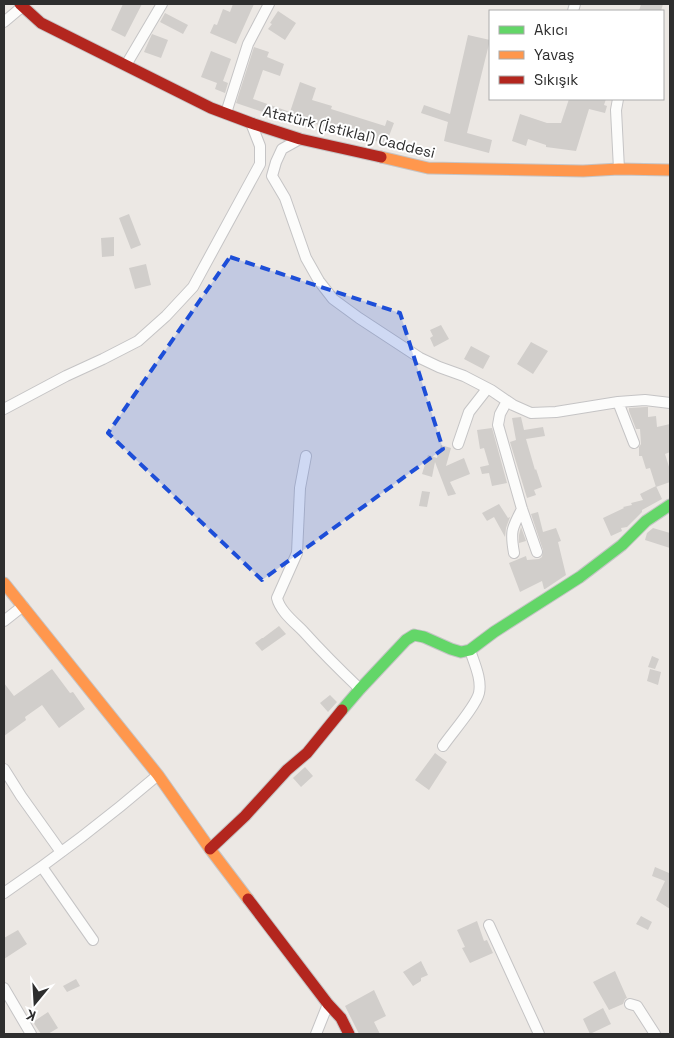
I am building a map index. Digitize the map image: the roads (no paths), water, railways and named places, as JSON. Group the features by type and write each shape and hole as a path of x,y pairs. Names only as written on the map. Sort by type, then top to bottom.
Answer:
{"street":[{"path":"4,22 23,4"},
{"name":"Atatürk (İstiklal) Caddesi","path":"23,4 42,23 211,108 251,124 300,139 428,168 583,171 619,169 670,170"},
{"path":"126,65 162,4"},
{"path":"226,113 248,44 269,4"},
{"path":"618,100 616,110 619,169"},
{"path":"4,409 138,341 166,316 193,287 260,164 260,146 251,124"},
{"path":"300,139 282,149 272,176 285,198 306,258 319,281 333,298 359,318 420,358 464,376 531,413 556,412 618,402 645,400 670,403"},
{"path":"458,444 470,412 487,388"},
{"path":"507,401 500,414 498,425 522,509 537,552"},
{"path":"618,402 634,442"},
{"path":"306,456 300,488 297,552 277,598 278,604 326,656 360,689"},
{"path":"210,849 245,816 287,770 307,753 360,689 406,640 414,635 424,637 456,651 470,650 494,632 580,577 622,545 646,521 670,505"},
{"path":"514,553 511,537 512,527 522,509"},
{"path":"4,583 158,775 210,849 328,1004 341,1018 349,1034"},
{"path":"4,621 23,606"},
{"path":"443,746 473,706 479,693 479,680 470,650"},
{"path":"4,769 61,852"},
{"path":"4,893 42,867 158,775"},
{"path":"42,867 93,940"},
{"path":"489,925 539,1034"},
{"path":"4,988 31,1034"},
{"path":"316,1034 328,1004"},
{"path":"630,1004 637,1006 655,1034"}]}
